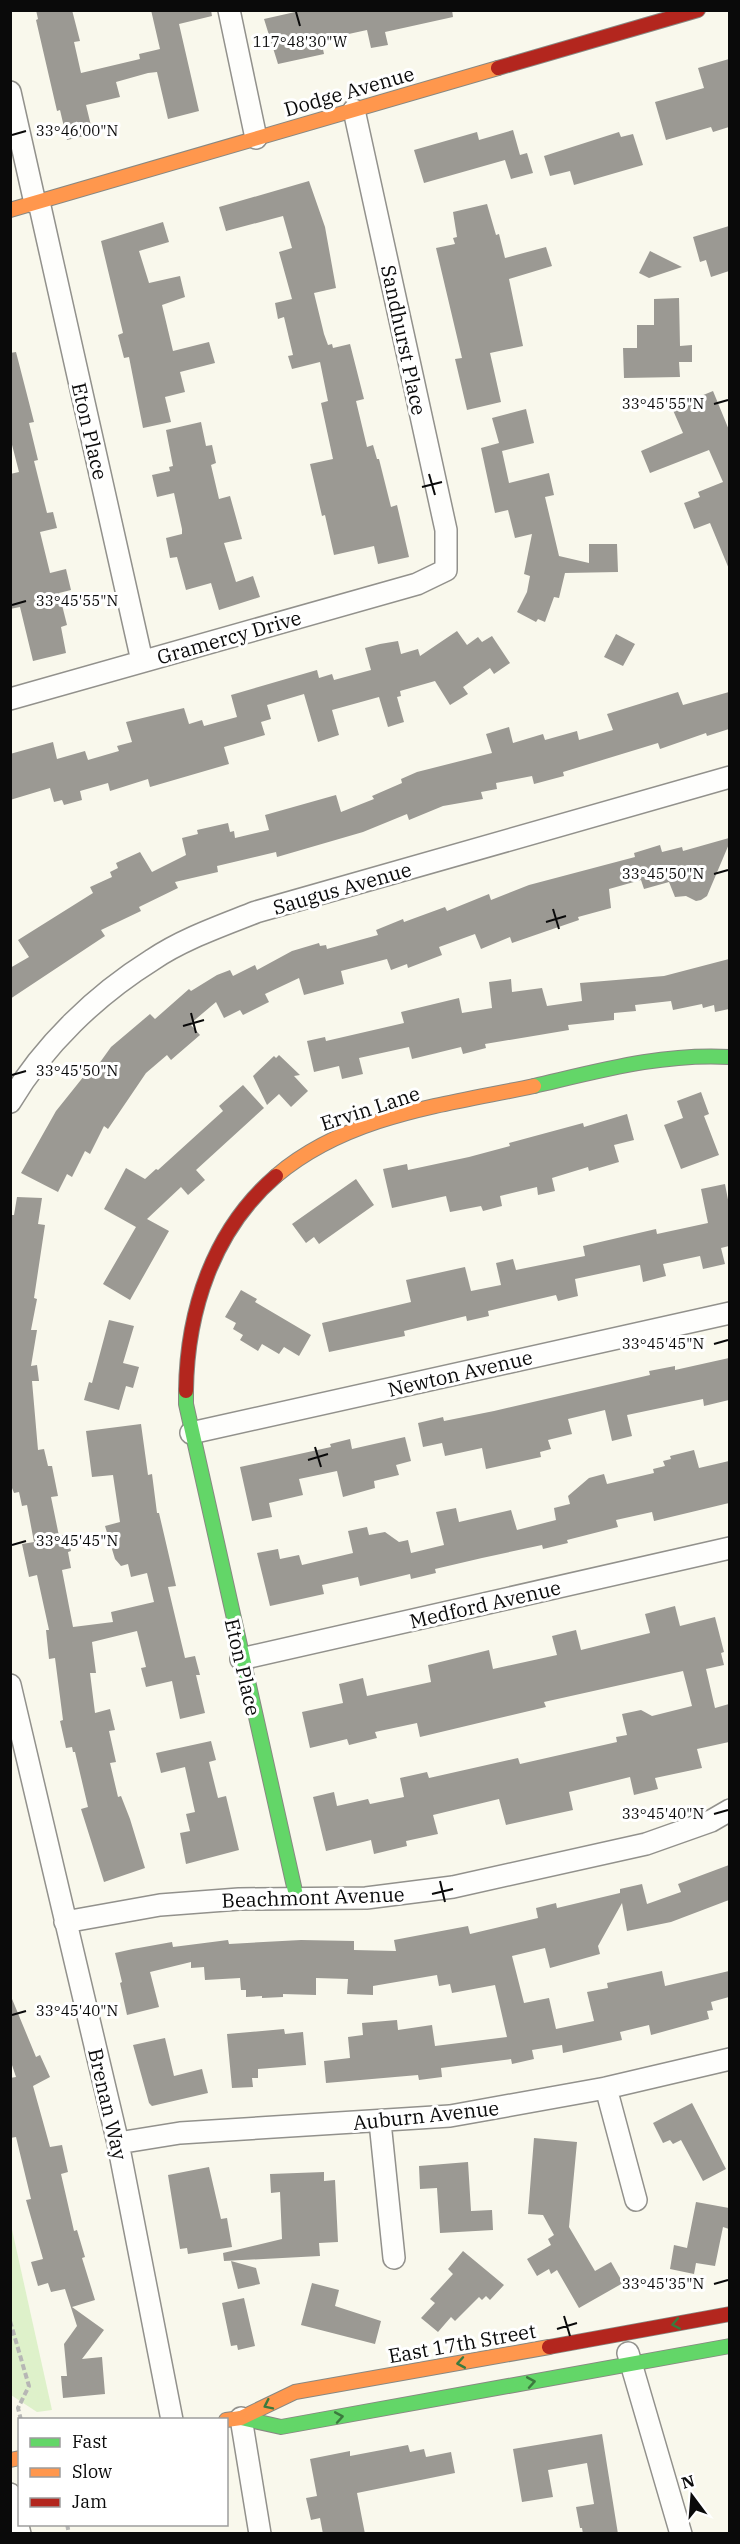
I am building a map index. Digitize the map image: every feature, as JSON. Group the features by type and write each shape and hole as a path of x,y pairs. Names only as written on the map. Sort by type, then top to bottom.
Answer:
{"street":[{"path":"229,10 256,138"},
{"name":"Dodge Avenue","path":"10,210 698,10"},
{"name":"Eton Place","path":"10,92 142,661"},
{"name":"Sandhurst Place","path":"354,110 446,530 446,570"},
{"name":"Gramercy Drive","path":"10,699 417,584 446,570"},
{"name":"Saugus Avenue","path":"11,1099 46,1053 99,998 153,959 208,931 256,912 729,777"},
{"name":"Ervin Lane","path":"191,1432 184,1367 190,1321 202,1282 215,1254 257,1190 288,1163 333,1137 396,1116 658,1059 712,1055 729,1057"},
{"name":"Newton Avenue","path":"191,1432 729,1313"},
{"name":"Eton Place","path":"191,1432 240,1659 297,1900"},
{"name":"Medford Avenue","path":"240,1659 729,1548"},
{"name":"Brenan Way","path":"10,1685 118,2143 172,2418"},
{"name":"Beachmont Avenue","path":"65,1922 160,1905 239,1899 366,1898 453,1887 646,1844 711,1821 729,1810"},
{"name":"Auburn Avenue","path":"118,2143 180,2133 450,2116 606,2088 729,2060"},
{"path":"606,2088 636,2200"},
{"path":"380,2122 394,2258"},
{"name":"East 17th Street","path":"234,2419 295,2392 729,2314"},
{"path":"622,2334 681,2534"},
{"path":"260,2534 234,2419 281,2427 729,2346"},
{"path":"10,2494 20,2534"}],"path":[{"path":"10,2322 29,2386 18,2408 20,2418"}],"green space":[{"path":"10,2225 52,2410 37,2412 11,2395"}],"building":[{"path":"36,10 72,10 80,41 74,42 81,73 140,59 139,54 160,49 151,10 211,10 212,16 179,24 199,111 168,119 157,72 148,73 116,82 120,97 86,105 93,134 67,140 60,110 57,111 36,20 38,19"},
{"path":"304,10 452,10 453,17 385,32 388,45 371,48 367,30 321,40 324,54 278,64 264,19"},
{"path":"729,59 729,127 713,132 711,127 666,140 655,102 704,88 698,68"},
{"path":"513,130 520,155 527,153 533,173 511,179 505,160 424,183 414,150 477,132 479,140"},
{"path":"619,132 621,137 633,134 643,165 574,185 570,171 550,176 544,156"},
{"path":"309,181 325,227 336,288 314,293 324,334 328,345 332,344 333,348 350,344 364,399 356,401 367,447 373,445 377,459 379,459 391,507 397,505 409,557 378,564 374,546 334,555 325,515 322,516 310,464 333,459 321,403 328,401 320,362 292,369 288,356 293,355 284,317 278,319 275,303 292,299 279,252 292,248 283,216 226,231 219,207"},
{"path":"487,204 496,235 499,234 505,258 546,247 552,266 509,279 523,346 490,353 501,402 467,410 455,359 462,358 436,248 455,244 453,238 457,237 453,212"},
{"path":"163,222 169,242 139,251 149,283 180,276 185,297 162,305 173,351 209,342 215,363 180,372 185,392 165,397 171,422 143,428 129,357 124,358 118,335 123,333 101,241"},
{"path":"729,226 729,271 711,277 706,260 700,262 693,237"},
{"path":"650,251 682,267 649,278 639,273"},
{"path":"679,298 680,346 692,345 692,362 679,362 680,377 624,378 623,348 637,348 637,325 654,325 654,299"},
{"path":"16,352 34,422 29,423 38,460 34,461 47,513 53,512 57,528 40,532 50,573 66,569 71,590 59,593 67,625 61,627 66,653 33,661 20,607 10,609 10,474 19,472 10,437 10,353"},
{"path":"713,391 729,430 729,569 710,523 694,529 684,503 700,497 698,492 723,482 709,450 650,473 641,451 683,433 672,408"},
{"path":"526,409 534,443 502,451 509,483 549,473 554,495 545,497 559,556 589,563 589,544 617,544 618,572 565,573 559,598 554,597 545,622 538,619 536,622 517,612 527,592 530,576 524,574 532,534 515,538 508,510 495,513 481,448 499,443 492,418"},
{"path":"201,422 206,446 212,445 216,463 211,465 219,499 230,496 242,539 224,543 236,582 253,576 260,597 219,610 211,583 186,590 177,557 170,558 166,538 182,534 182,529 174,493 157,497 152,475 170,471 169,467 173,466 166,430"},
{"path":"457,631 467,645 478,637 482,642 492,636 510,663 494,674 490,668 463,687 468,694 450,705 435,681 400,691 401,696 397,697 404,722 388,727 379,697 332,710 339,735 318,742 304,694 267,705 271,719 261,722 265,735 224,747 229,764 150,787 148,779 110,791 108,783 80,791 82,800 64,805 62,800 54,802 50,788 10,800 10,754 53,742 57,759 85,751 88,760 119,751 117,746 132,742 126,722 184,708 189,724 202,720 204,726 237,717 231,695 317,670 319,678 332,674 334,680 371,670 365,648 398,641 401,654 418,649 420,656"},
{"path":"616,634 635,644 623,666 604,657"},
{"path":"678,692 683,705 729,692 729,729 707,736 706,733 660,749 658,743 563,772 564,776 534,784 532,776 496,783 497,789 481,792 483,799 443,806 409,820 407,814 363,832 277,857 276,852 217,866 218,872 175,882 178,888 139,907 141,911 101,930 105,936 10,999 10,968 29,957 18,940 93,893 90,887 112,877 110,872 118,868 116,863 140,852 152,872 186,855 182,838 198,834 197,830 228,823 230,832 234,831 235,838 269,830 265,815 336,795 341,812 374,799 372,796 402,783 401,779 417,772 492,753 486,734 509,727 513,743 543,734 545,740 577,731 579,740 613,730 607,714"},
{"path":"729,838 729,844 707,896 701,900 696,901 686,896 675,897 669,882 644,889 641,880 609,889 611,908 578,917 579,920 512,943 510,937 481,949 475,934 439,947 442,955 408,968 407,964 391,970 387,959 341,971 344,984 304,995 299,978 265,994 269,1002 243,1015 240,1010 224,1018 216,1002 190,1024 200,1035 171,1060 167,1055 146,1073 108,1129 104,1126 90,1154 85,1151 72,1177 67,1174 58,1192 21,1173 56,1111 84,1076 88,1079 111,1047 150,1014 155,1019 189,989 191,991 217,975 230,970 233,976 255,965 257,970 292,951 319,943 320,946 326,945 327,949 378,935 376,930 403,919 404,922 445,907 447,911 489,894 491,900 529,885 635,857 634,853 660,845 662,852 682,847 683,851"},
{"path":"729,959 729,1009 715,1012 714,1005 703,1008 702,1004 673,1010 671,1001 635,1005 636,1011 614,1013 614,1020 568,1025 569,1030 485,1044 486,1048 463,1054 461,1047 412,1059 409,1047 359,1058 363,1074 342,1079 339,1066 314,1072 307,1041 325,1037 326,1041 404,1023 401,1012 459,998 462,1013 492,1008 489,982 511,979 512,992 542,988 547,1006 582,1001 580,983 664,976"},
{"path":"279,1055 300,1075 294,1076 308,1091 291,1107 279,1094 267,1105 253,1076 274,1056 276,1058"},
{"path":"243,1085 264,1108 196,1170 205,1180 188,1195 181,1187 147,1219 169,1231 130,1300 103,1284 136,1227 104,1209 126,1168 145,1179 156,1169 158,1170 223,1111 219,1106"},
{"path":"701,1092 709,1114 704,1116 719,1155 681,1169 664,1125 683,1118 677,1101"},
{"path":"627,1114 634,1140 614,1145 619,1162 589,1171 588,1167 552,1178 555,1191 538,1195 537,1187 500,1196 502,1206 483,1211 481,1206 450,1212 446,1196 392,1208 383,1169 407,1164 408,1170 469,1157 510,1146 509,1143 583,1123 584,1127"},
{"path":"356,1179 374,1205 319,1244 314,1237 306,1243 292,1224"},
{"path":"725,1184 729,1205 729,1246 721,1248 725,1264 703,1269 700,1256 663,1264 666,1276 643,1282 640,1265 575,1279 578,1296 558,1301 556,1295 488,1311 489,1316 467,1321 466,1316 404,1331 405,1336 329,1352 322,1323 411,1302 406,1280 465,1267 471,1291 501,1285 496,1263 513,1259 516,1270 585,1256 583,1246 656,1229 657,1234 708,1223 701,1189"},
{"path":"17,1197 42,1198 38,1224 45,1225 34,1298 37,1299 31,1330 37,1330 31,1366 37,1365 39,1381 32,1381 38,1450 44,1449 48,1466 52,1466 58,1496 51,1497 59,1536 67,1534 71,1551 68,1552 71,1568 62,1570 73,1627 113,1622 111,1612 154,1602 147,1573 131,1577 128,1564 121,1566 115,1559 105,1526 120,1522 113,1475 92,1477 86,1431 141,1424 148,1475 152,1474 157,1513 159,1513 176,1586 168,1587 185,1658 195,1656 200,1675 196,1675 205,1713 180,1719 172,1681 146,1687 141,1668 146,1667 137,1631 92,1642 96,1673 90,1673 95,1713 110,1709 115,1730 109,1731 116,1762 110,1763 118,1797 121,1796 130,1819 145,1868 104,1882 81,1809 88,1807 75,1752 72,1747 66,1748 60,1721 63,1720 55,1658 49,1659 46,1630 49,1630 37,1575 29,1577 22,1544 34,1542 27,1505 22,1506 19,1492 14,1493 10,1483 10,1215 14,1215"},
{"path":"241,1290 257,1299 255,1302 311,1335 299,1356 284,1347 279,1354 262,1344 258,1351 240,1340 243,1335 233,1329 236,1323 225,1317"},
{"path":"109,1320 134,1326 123,1363 139,1367 133,1388 126,1386 119,1410 84,1400 89,1382 92,1383"},
{"path":"729,1358 729,1400 704,1406 703,1399 627,1415 632,1436 612,1441 605,1410 568,1419 572,1434 548,1440 551,1449 540,1452 541,1457 486,1469 482,1448 445,1456 442,1443 423,1447 418,1423 443,1417 444,1421 494,1411 650,1375 649,1371 675,1366 675,1370"},
{"path":"405,1437 411,1461 396,1465 399,1475 374,1481 375,1488 343,1497 337,1471 299,1479 303,1495 269,1503 272,1517 252,1521 240,1467 331,1447 330,1444 350,1439 352,1449"},
{"path":"694,1450 699,1468 729,1461 729,1503 654,1521 652,1512 616,1520 618,1527 567,1540 568,1543 543,1549 542,1545 482,1558 435,1569 436,1573 411,1579 410,1574 360,1586 358,1577 322,1585 324,1594 270,1606 257,1553 278,1549 280,1559 299,1555 302,1565 353,1553 348,1531 367,1527 369,1535 385,1532 399,1542 408,1540 411,1553 444,1545 436,1512 456,1508 459,1522 511,1510 517,1530 556,1520 554,1508 570,1504 568,1496 589,1478 604,1474 607,1484 654,1473 653,1469 665,1466 663,1461 671,1459 670,1456"},
{"path":"675,1606 680,1626 715,1617 724,1652 721,1653 724,1665 706,1669 715,1708 729,1704 729,1742 697,1749 702,1768 655,1778 658,1789 634,1795 630,1777 569,1792 573,1810 506,1825 499,1799 433,1815 438,1834 406,1841 407,1846 374,1854 371,1840 326,1851 313,1797 334,1792 337,1806 368,1799 370,1804 404,1797 400,1778 427,1772 429,1778 518,1758 520,1764 617,1742 616,1737 627,1735 622,1714 641,1710 652,1716 692,1706 683,1671 544,1702 546,1707 420,1737 417,1723 375,1732 377,1738 349,1745 347,1739 310,1748 302,1712 343,1703 339,1684 363,1678 367,1696 431,1682 428,1665 489,1650 493,1669 557,1655 552,1636 576,1630 581,1650 650,1633 645,1614"},
{"path":"211,1741 216,1760 209,1762 218,1798 226,1796 239,1850 186,1864 180,1833 190,1831 186,1814 195,1812 185,1767 161,1773 156,1753"},
{"path":"729,1865 729,1900 671,1922 627,1931 622,1903 598,1946 600,1954 550,1968 545,1948 512,1956 524,2003 549,1998 556,2029 594,2021 587,1992 608,1988 607,1983 662,1971 665,1986 729,1971 729,1997 711,2002 713,2010 707,2011 709,2019 651,2035 649,2025 620,2032 622,2040 563,2053 562,2045 532,2050 534,2059 512,2064 511,2059 441,2068 442,2077 419,2080 418,2075 326,2083 324,2061 350,2058 348,2037 363,2035 362,2023 397,2020 398,2030 432,2025 435,2046 507,2037 495,1985 452,1993 450,1984 439,1986 437,1975 373,1986 373,1995 347,1994 348,1979 316,1978 316,1995 283,1994 283,1997 246,1997 246,1990 241,1990 240,1978 205,1980 204,1967 191,1968 191,1962 150,1972 159,2007 127,2015 115,1953 172,1942 173,1947 228,1940 229,1944 301,1940 354,1941 354,1950 396,1951 394,1940 468,1926 470,1934 538,1918 536,1908 556,1903 557,1908 620,1893 620,1889 642,1884 647,1904 681,1892 678,1884"},
{"path":"10,1994 36,2057 40,2055 50,2077 33,2086 50,2147 62,2145 68,2172 61,2174 74,2231 77,2230 85,2257 82,2258 95,2300 72,2307 104,2330 82,2359 102,2357 105,2394 63,2398 61,2376 67,2376 64,2344 77,2326 65,2289 51,2292 48,2283 38,2286 31,2262 43,2259 26,2200 31,2199 16,2137 10,2138 10,2078 16,2077 10,2059"},
{"path":"284,2029 285,2034 303,2032 306,2065 258,2069 258,2078 252,2078 253,2087 232,2088 227,2034"},
{"path":"165,2038 174,2076 202,2069 208,2093 152,2106 149,2103 133,2045"},
{"path":"692,2103 726,2169 703,2181 681,2140 673,2144 670,2140 663,2143 653,2123"},
{"path":"534,2138 577,2142 569,2227 595,2271 611,2262 623,2283 579,2308 557,2270 551,2274 549,2269 537,2276 527,2259 551,2245 548,2239 554,2235 543,2215 528,2214"},
{"path":"468,2162 471,2211 492,2210 493,2230 440,2233 437,2188 420,2189 419,2166"},
{"path":"209,2167 221,2219 227,2218 232,2247 188,2254 187,2248 180,2249 168,2175"},
{"path":"324,2172 324,2181 335,2180 338,2242 319,2243 320,2256 224,2261 223,2253 282,2239 280,2192 271,2193 270,2174"},
{"path":"696,2202 729,2208 729,2229 723,2227 715,2266 696,2263 694,2274 670,2269 674,2245 687,2248"},
{"path":"463,2251 504,2285 490,2300 486,2296 482,2300 479,2297 455,2321 451,2317 438,2332 421,2318 435,2303 430,2299 453,2274 448,2269"},
{"path":"231,2261 256,2268 260,2284 238,2289"},
{"path":"312,2283 339,2290 335,2306 381,2321 375,2344 301,2325"},
{"path":"244,2298 255,2346 238,2350 237,2345 231,2346 222,2303"},
{"path":"602,2434 618,2534 583,2534 580,2528 576,2507 594,2504 587,2463 548,2470 553,2497 522,2502 513,2449"},
{"path":"408,2445 410,2452 424,2449 426,2457 451,2452 455,2473 357,2493 365,2534 323,2534 320,2518 311,2520 306,2498 317,2496 310,2459 350,2451 350,2456"}],"traffic: fast":[{"path":"534,1086 655,1060 705,1056 730,1057"},
{"path":"186,1391 186,1404 297,1900"},
{"path":"241,2418 281,2427 730,2346"}],"traffic: slow":[{"path":"10,210 498,68"},
{"path":"276,1176 304,1155 366,1126 398,1115 534,1086"},
{"path":"228,2420 241,2418 295,2392 549,2347"},
{"path":"10,2460 18,2458"}],"traffic: jam":[{"path":"498,68 698,10"},
{"path":"186,1391 192,1331 198,1302 208,1274 220,1247 236,1221 254,1197 276,1176"},
{"path":"549,2347 730,2314"}]}
